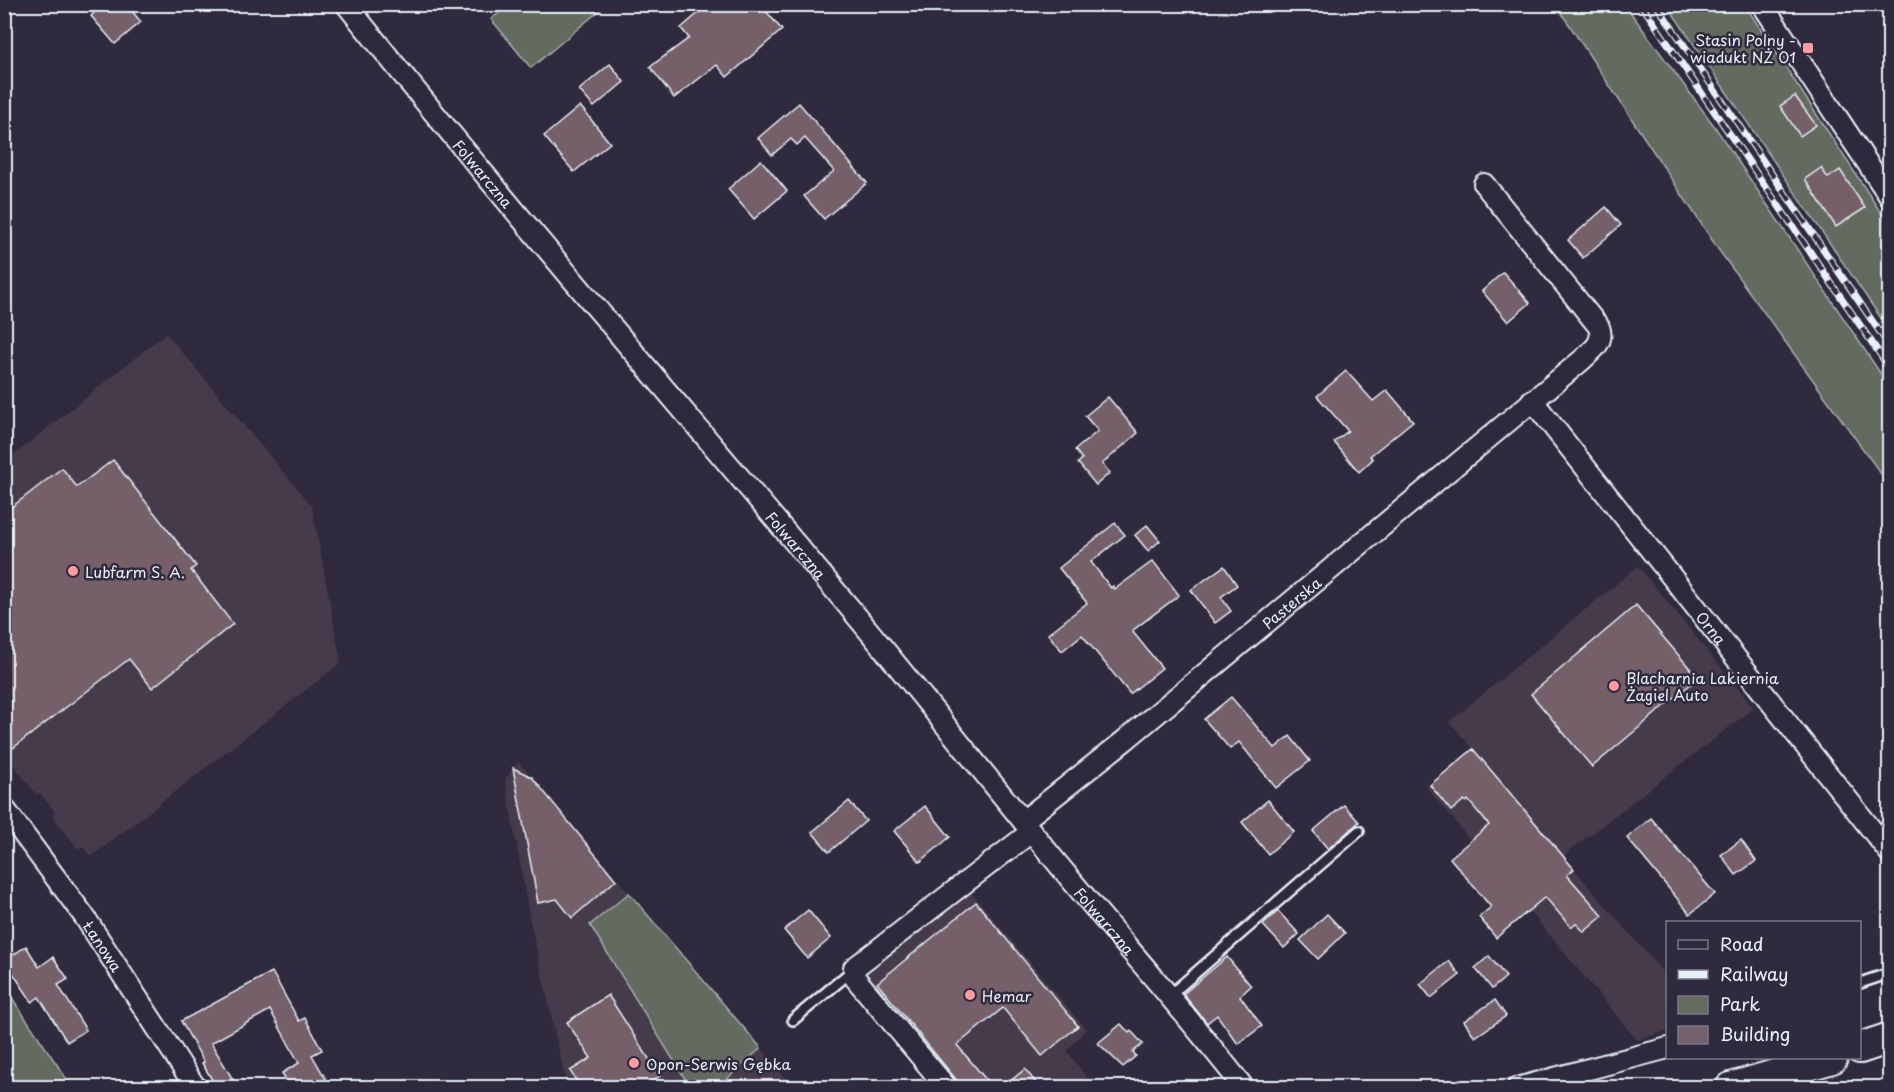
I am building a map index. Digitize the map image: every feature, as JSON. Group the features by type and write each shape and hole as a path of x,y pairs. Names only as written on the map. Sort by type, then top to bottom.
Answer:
{"main road":[{"path":"1861,1048 1890,1038"},
{"path":"1731,1088 1829,1059"}],"street":[{"name":"Folwarczna","path":"346,4 412,88 589,301 853,611 1027,826 1170,995 1245,1088"},
{"path":"1762,4 1890,197"},
{"name":"Pasterska","path":"854,968 1027,826 1132,734 1600,342 1602,335 1599,327 1484,184"},
{"name":"Orna","path":"1532,400 1890,853"},
{"name":"Łanowa","path":"4,808 84,916 196,1088"},
{"path":"854,968 855,978 947,1088"},
{"path":"1517,1088 1666,1049"}],"lane":[{"path":"1170,995 1359,831"},
{"path":"794,1020 854,968"},
{"path":"1861,983 1890,973"}],"shaded area":[{"path":"166,333 312,506 341,663 91,857 82,846 78,849 52,816 55,812 40,793 37,795 5,754 5,462"},
{"path":"1638,566 1754,708 1563,856 1666,976 1666,1031 1637,1040 1426,787 1473,749 1449,722"},
{"path":"519,762 629,893 590,925 690,1087 567,1087 530,921 505,779"},
{"name":"Hemar","path":"968,889 1086,1029 1067,1051 1094,1087 954,1087 862,975"},
{"path":"761,1048 793,1087 718,1088"}],"green space":[{"path":"509,5 606,5 531,68 491,19"},
{"path":"1556,5 1625,5 1715,127 1889,386 1889,485 1718,249"},
{"path":"1667,5 1745,5 1889,225 1889,241 1882,245 1889,256 1889,330"},
{"path":"629,893 761,1048 718,1087 690,1087 590,925"},
{"path":"4,986 68,1081 72,1087 5,1087"}],"building":[{"path":"103,4 126,4 141,22 115,44 91,16"},
{"path":"709,4 760,4 782,30 727,77 717,65 674,98 650,67 689,38 681,28"},
{"path":"610,64 624,82 594,107 579,90"},
{"path":"1795,96 1816,125 1800,136 1780,106"},
{"path":"799,103 867,183 824,219 804,196 834,171 805,138 797,145 791,139 772,155 758,138"},
{"path":"580,106 610,143 574,172 544,136"},
{"path":"761,160 787,191 754,219 728,189"},
{"path":"1821,168 1828,178 1840,170 1865,208 1836,227 1805,179"},
{"path":"1606,207 1621,225 1583,258 1568,240"},
{"path":"1503,272 1530,303 1508,322 1482,291"},
{"path":"1346,371 1373,401 1387,390 1413,421 1370,456 1373,459 1359,472 1334,442 1348,431 1317,396"},
{"path":"1108,397 1138,433 1102,464 1110,473 1096,485 1078,463 1082,459 1075,450 1098,431 1085,416"},
{"path":"113,460 196,566 191,570 233,624 152,688 129,659 13,748 4,736 4,513 62,468 77,487"},
{"path":"1115,523 1125,535 1091,562 1111,588 1113,586 1115,589 1153,561 1179,595 1132,631 1162,668 1130,694 1082,635 1062,651 1048,634 1087,603 1059,568"},
{"path":"1147,525 1160,541 1148,551 1135,535"},
{"path":"1224,566 1237,585 1221,597 1231,611 1215,623 1191,590"},
{"name":"Blacharnia Lakiernia Żagiel Auto","path":"1636,605 1698,678 1592,767 1531,694"},
{"path":"1231,697 1275,748 1290,736 1310,761 1276,788 1239,742 1230,749 1204,719"},
{"path":"1473,749 1574,869 1567,875 1603,916 1584,932 1576,923 1571,927 1545,897 1496,938 1479,917 1491,907 1450,858 1489,825 1468,800 1466,802 1464,800 1451,811 1430,785"},
{"path":"513,768 532,777 616,880 572,918 557,899 538,903"},
{"path":"1268,800 1294,832 1268,854 1242,822"},
{"path":"849,801 866,821 829,852 812,832"},
{"path":"1344,805 1359,822 1328,849 1313,831"},
{"path":"925,806 950,837 920,862 894,831"},
{"path":"1651,818 1715,894 1690,914 1627,838"},
{"path":"1741,840 1756,861 1736,875 1721,855"},
{"name":"Hemar","path":"976,902 1078,1026 1042,1056 1003,1008 957,1045 993,1088 963,1088 877,983"},
{"path":"808,910 831,938 807,958 784,930"},
{"path":"1278,911 1299,934 1284,948 1263,925"},
{"path":"1327,914 1345,933 1318,959 1300,940"},
{"path":"26,946 39,967 53,957 68,979 58,985 86,1030 67,1042 39,997 32,1002 5,961"},
{"path":"1489,956 1506,977 1492,989 1475,968"},
{"path":"1227,957 1251,986 1240,996 1262,1026 1238,1044 1217,1015 1207,1023 1183,994"},
{"path":"1449,961 1460,975 1431,998 1420,984"},
{"path":"272,972 299,1021 305,1018 322,1050 312,1055 331,1088 291,1088 282,1073 299,1063 270,1010 211,1043 238,1088 217,1088 202,1063 204,1062 181,1021"},
{"path":"608,995 660,1076 642,1088 581,1088 570,1071 591,1058 567,1022"},
{"path":"1495,1000 1506,1016 1475,1037 1464,1021"},
{"path":"1121,1024 1143,1044 1133,1052 1136,1056 1123,1067 1098,1043"},
{"path":"1025,1069 1040,1088 1002,1088"}],"railway":[{"path":"1641,4 1890,369"},
{"path":"1656,4 1890,347"}],"place":[{"name":"Stasin Polny - wiadukt NŻ 01","path":"1808,48"},
{"name":"Lubfarm S. A.","path":"73,571"},
{"name":"Blacharnia Lakiernia Żagiel Auto","path":"1614,686"},
{"name":"Hemar","path":"970,995"},
{"name":"Opon-Serwis Gębka","path":"634,1063"}]}
